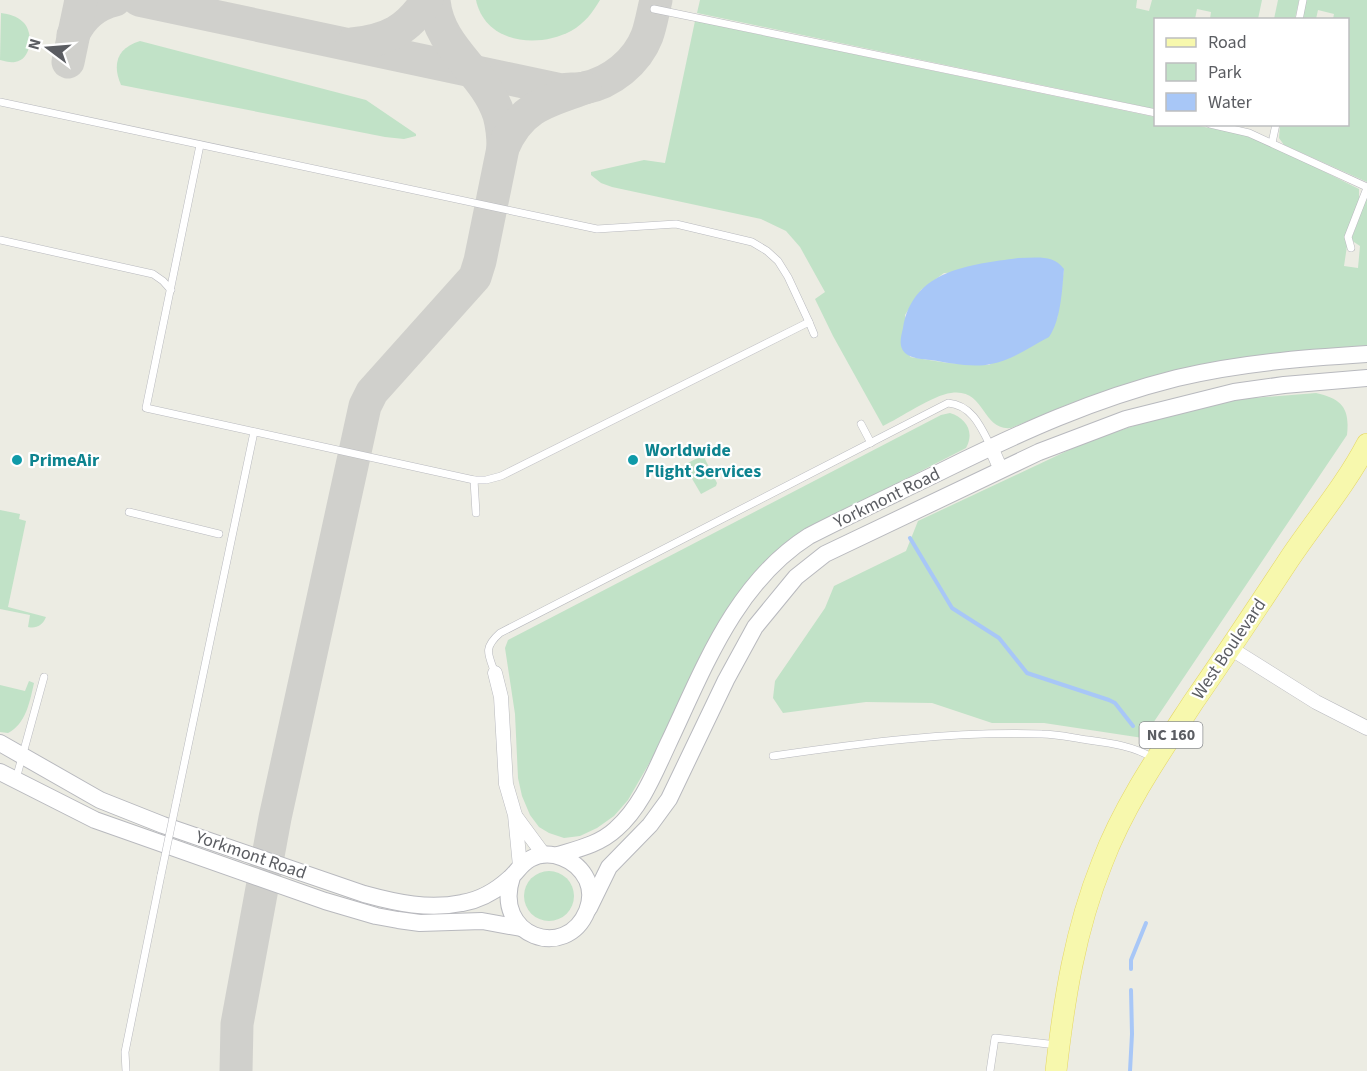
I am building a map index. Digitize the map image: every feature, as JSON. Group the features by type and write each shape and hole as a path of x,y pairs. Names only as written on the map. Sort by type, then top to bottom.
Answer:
{"main road":[{"name":"West Boulevard","path":"1056,1071 1063,1009 1073,956 1086,908 1118,826 1155,759 1291,557 1349,476 1367,444"}],"street":[{"name":"Yorkmont Road","path":"0,743 100,800 379,898 412,905 450,905 473,901 484,896 531,858 597,842 615,830 634,808 656,771 726,626 753,586 779,558 809,536 1070,411 1136,389 1179,378 1270,363 1367,354"},
{"name":"Yorkmont Road","path":"0,772 95,820 325,901 376,916 420,923 482,921 521,928 533,935 546,938 560,937 583,921 609,867 650,825 669,799 747,641 764,614 796,577 825,554 1001,470 1082,434 1126,419 1234,392 1284,384 1367,378"},
{"path":"991,447 1001,470"},
{"path":"1230,648 1316,702 1367,728"},
{"path":"495,673 501,697 506,784 514,815 516,871 507,890 508,903 512,917 521,928"},
{"path":"514,815 551,855 570,861 584,875 590,895 589,908"}],"lane":[{"path":"1299,18 1303,0"},
{"path":"654,9 1154,113"},
{"path":"0,102 597,229 676,224 752,242 767,250 778,261 788,277 814,334"},
{"path":"1218,126 1272,143 1367,188 1348,237 1351,248"},
{"path":"1272,143 1276,126"},
{"path":"200,145 146,408 474,480 486,480 501,476 809,322"},
{"path":"0,240 153,274 171,290"},
{"path":"495,673 488,655 488,647 500,633 948,403 958,404 968,410 978,422 991,447"},
{"path":"861,424 871,442"},
{"path":"126,1071 125,1052 254,432"},
{"path":"474,480 476,513"},
{"path":"129,513 219,534"},
{"path":"16,781 44,677"},
{"path":"773,756 825,748 944,736 1044,734 1129,747 1155,759"},
{"path":"990,1071 995,1038 1059,1046"}],"green space":[{"path":"476,0 600,0 588,17 571,31 558,37 528,40 514,38 490,26 481,14"},
{"path":"700,0 1137,0 1136,8 1149,11 1152,0 1262,0 1258,18 1210,18 1211,12 1197,9 1195,18 1154,18 1154,109 697,13"},
{"path":"1278,0 1299,0 1295,18 1274,18"},
{"path":"1306,0 1367,0 1367,182 1284,145 1279,138 1280,126 1349,126 1349,18 1333,18 1334,14 1318,10 1316,18 1302,18"},
{"path":"1,13 16,17 27,27 30,39 28,51 21,60 11,62 0,60"},
{"path":"695,21 1154,117 1154,126 1199,126 1241,134 1279,149 1359,189 1359,199 1345,237 1347,246 1344,266 1358,268 1360,246 1351,240 1367,197 1367,346 1268,355 1133,382 1069,404 1011,428 1001,427 994,423 971,397 962,393 951,393 926,402 883,426 815,299 825,292 800,247 786,231 761,219 612,187 601,183 591,175 591,172 644,160 665,163","holes":["1064,269 1057,319 989,365 948,363 910,357 905,315 921,290 944,273"]},
{"path":"140,41 366,100 416,136 404,139 385,137 121,85 117,70 119,58 126,48"},
{"path":"1316,393 1332,398 1342,406 1347,418 1347,435 1143,738 1044,723 992,723 932,703 866,702 783,713 773,698 775,681 825,608 834,586 906,551 918,521 1088,441 1161,417 1241,399"},
{"path":"950,413 961,418 967,426 970,436 966,448 825,520 735,600 719,622 701,654 654,755 628,800 614,816 580,836 564,838 539,827 530,815 518,778 515,714 505,648 508,640 941,415"},
{"path":"703,455 717,483 716,486 701,494 684,465"},
{"path":"0,510 20,514 19,519 26,521 8,607 46,617 36,627 28,627 30,615 0,609"},
{"path":"29,681 34,683 23,718 8,733 0,732 0,685 25,691"},
{"path":"544,871 554,871 567,878 574,891 574,901 567,914 554,921 544,921 535,917 528,910 524,901 524,891 528,882 535,875"}],"water":[{"path":"1018,258 1049,259 1060,264 1064,269 1058,314 1049,337 1006,360 984,365 961,365 921,359 905,353 901,347 901,341 909,308 918,293 931,282 963,268"}],"waterway":[{"path":"910,538 952,608 999,638 1027,673 1109,700 1115,703 1133,726"},
{"path":"1131,969 1131,960 1146,923"},
{"path":"1130,1071 1131,990"}],"taxiway":[{"path":"68,62 81,0"},
{"path":"73,35 90,12 115,0"},
{"path":"139,0 561,90 594,85 613,76 630,63 647,36 656,0"},
{"path":"352,44 376,40 396,32 412,19 427,0"},
{"path":"434,0 437,17 444,32 492,99 500,119 503,148"},
{"path":"236,1071 237,1024 275,818 365,406 372,392 475,277 503,148 510,134 526,114 547,102 585,88"}],"place":[{"name":"PrimeAir","path":"17,460"},
{"name":"Worldwide Flight Services","path":"633,460"}]}
